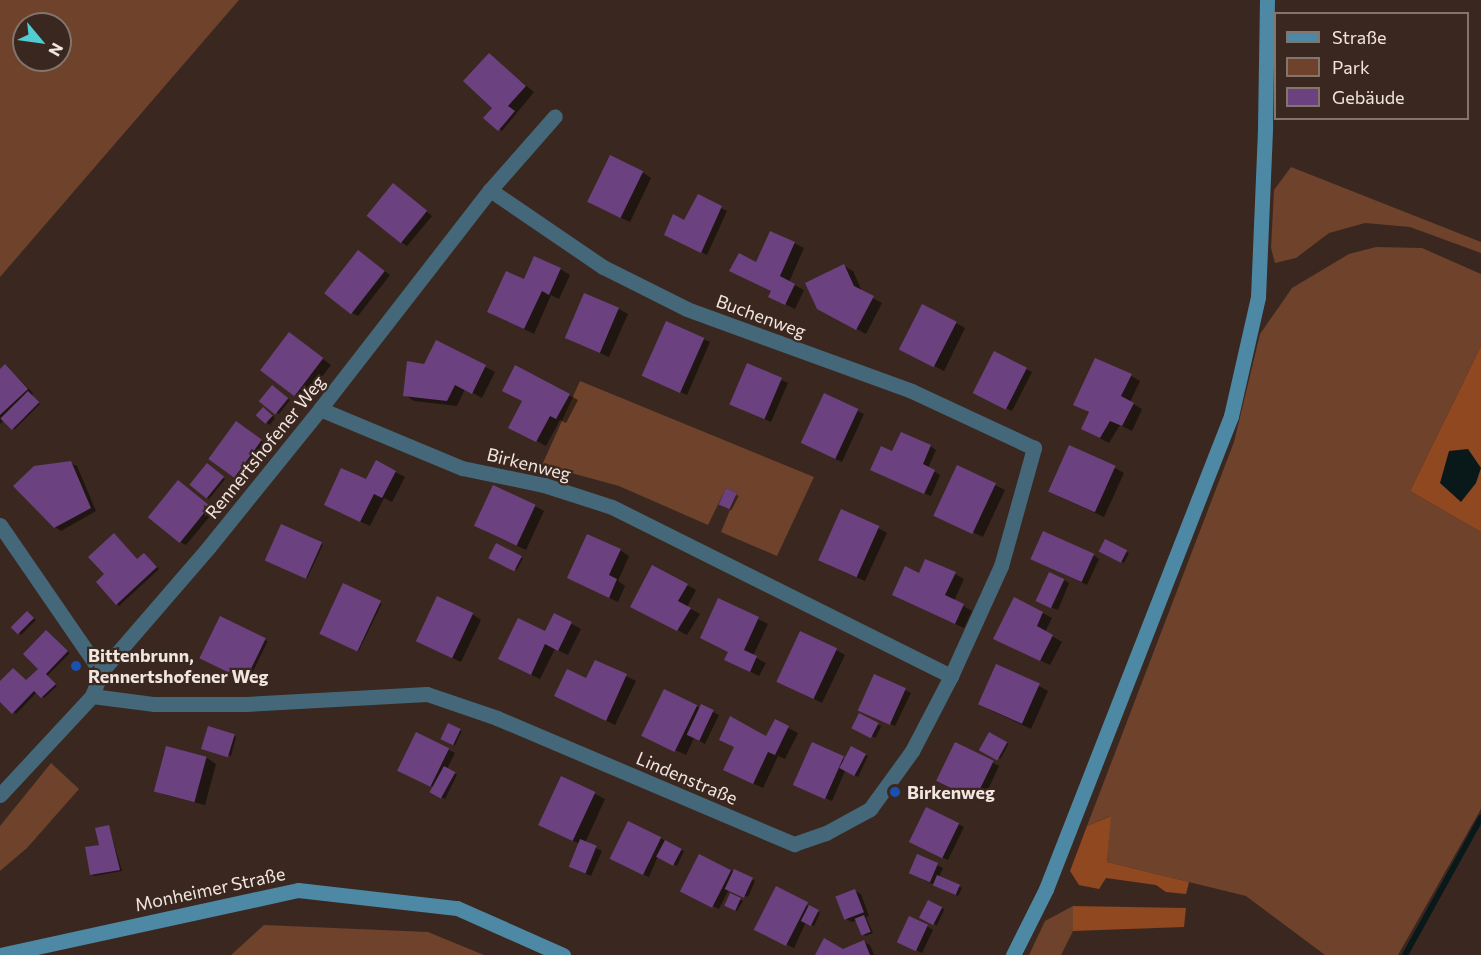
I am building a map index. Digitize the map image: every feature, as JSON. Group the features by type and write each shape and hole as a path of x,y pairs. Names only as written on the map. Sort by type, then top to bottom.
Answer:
{"main road":[{"path":"1013,955 1046,889 1231,416 1258,297 1265,127 1267,0"},
{"name":"Monheimer Straße","path":"0,955 298,890 457,908 563,955"}],"street":[{"name":"Rennertshofener Weg","path":"0,795 92,696 101,672 208,548 320,410 490,190 555,116"},
{"name":"Buchenweg","path":"490,190 603,267 687,309 912,391 1034,448"},
{"name":"Birkenweg","path":"320,410 462,468 544,485 612,507 951,676"},
{"name":"Lindenstraße","path":"92,696 154,704 246,704 427,694 497,718 794,844 826,833 870,809 912,751 951,676 1001,566 1034,448"},
{"path":"0,525 101,672"}],"green space":[{"path":"0,0 239,0 0,277"},
{"path":"1291,167 1481,242 1481,253 1410,227 1365,223 1329,233 1296,258 1275,263 1271,248 1274,190"},
{"path":"1376,247 1422,248 1481,274 1481,346 1410,491 1481,532 1481,809 1398,955 1325,955 1246,896 1107,862 1110,816 1087,826 1234,442 1260,334 1292,288 1349,254"},
{"path":"580,381 814,477 777,556 721,532 737,493 726,488 708,525 619,486 542,465"},
{"path":"51,763 79,789 27,848 0,871 0,826"},
{"path":"1073,906 1073,931 1061,955 1029,955 1045,921"},
{"path":"264,925 428,932 484,955 231,955"}],"shaded area":[{"path":"1481,346 1481,532 1410,491"},
{"path":"1468,449 1481,468 1476,483 1461,502 1440,483 1449,451"},
{"path":"1111,816 1107,862 1189,882 1186,894 1166,892 1156,885 1106,878 1099,889 1079,885 1070,871 1087,826"},
{"path":"1073,906 1186,908 1184,927 1073,931"}],"building":[{"path":"489,53 526,86 508,106 515,111 498,131 483,118 492,108 463,81"},
{"path":"610,155 643,171 620,218 587,202"},
{"path":"393,183 427,211 401,243 367,216"},
{"path":"698,194 722,206 701,253 664,235 673,214 684,220"},
{"path":"770,231 795,242 780,276 795,284 785,305 768,297 771,291 729,271 739,253 756,262"},
{"path":"358,250 385,271 351,314 324,293"},
{"path":"534,256 561,268 549,295 542,291 524,329 487,312 506,271 524,279"},
{"path":"844,264 854,286 874,296 856,330 817,309 805,283"},
{"path":"584,293 619,308 600,353 565,338"},
{"path":"922,304 957,322 934,367 899,349"},
{"path":"666,321 704,338 680,393 642,376"},
{"path":"289,332 323,358 294,396 260,370"},
{"path":"436,340 486,365 472,394 455,385 447,401 403,396 407,361 424,364"},
{"path":"994,351 1027,368 1006,410 973,393"},
{"path":"1095,358 1132,374 1121,396 1134,403 1122,426 1110,421 1100,438 1081,429 1089,412 1073,405"},
{"path":"747,363 782,378 764,419 729,404"},
{"path":"5,364 28,389 0,415 0,369"},
{"path":"515,365 570,394 556,419 550,416 536,442 508,428 522,401 502,391"},
{"path":"272,385 288,398 275,415 259,401"},
{"path":"28,391 39,402 12,430 0,419"},
{"path":"824,393 858,409 835,459 801,443"},
{"path":"263,407 273,416 265,424 256,415"},
{"path":"236,421 262,440 234,478 208,459"},
{"path":"901,432 931,445 923,464 935,470 924,494 870,470 881,446 892,451"},
{"path":"1069,445 1116,466 1095,512 1048,492"},
{"path":"376,460 396,471 382,498 374,494 360,522 324,505 341,468 366,479"},
{"path":"71,461 91,508 54,528 13,486 34,466"},
{"path":"207,463 224,477 206,499 189,485"},
{"path":"957,465 996,483 972,534 933,516"},
{"path":"178,480 210,506 180,543 148,517"},
{"path":"493,485 536,505 517,546 474,526"},
{"path":"726,488 737,493 730,509 719,504"},
{"path":"841,509 879,526 857,577 818,560"},
{"path":"281,524 322,542 306,579 265,561"},
{"path":"1043,531 1094,554 1082,582 1030,559"},
{"path":"114,533 137,559 144,553 157,567 116,605 96,582 104,574 88,557"},
{"path":"587,534 621,549 609,575 617,579 609,598 567,578"},
{"path":"1105,539 1127,550 1121,563 1099,551"},
{"path":"496,543 522,556 514,571 488,558"},
{"path":"925,559 956,572 945,595 964,604 955,624 892,595 905,566 919,573"},
{"path":"652,565 688,584 678,601 691,608 677,631 630,607"},
{"path":"1049,572 1064,579 1051,608 1035,601"},
{"path":"343,583 381,601 357,652 319,634"},
{"path":"437,596 473,613 452,658 416,641"},
{"path":"1014,597 1043,612 1037,626 1053,635 1040,661 993,639"},
{"path":"718,598 759,617 744,650 757,656 750,672 724,660 728,652 700,638"},
{"path":"27,611 34,618 18,634 11,627"},
{"path":"554,613 572,622 558,651 545,644 531,675 498,659 518,618 545,631"},
{"path":"220,616 266,638 245,681 199,658"},
{"path":"46,630 68,651 46,674 56,684 41,698 34,691 12,714 0,702 0,681 13,668 26,680 38,669 23,654"},
{"path":"800,631 837,648 813,699 776,682"},
{"path":"595,660 627,674 606,721 554,696 567,669 586,678"},
{"path":"996,664 1040,684 1022,724 978,704"},
{"path":"874,674 906,688 890,725 858,711"},
{"path":"664,689 697,705 674,752 641,736"},
{"path":"701,704 714,710 699,741 687,735"},
{"path":"859,713 879,723 871,738 851,728"},
{"path":"730,716 766,736 775,719 789,726 775,755 768,752 753,784 723,770 734,747 719,740"},
{"path":"448,723 461,729 453,745 440,739"},
{"path":"208,726 235,734 228,757 201,749"},
{"path":"416,732 449,748 430,787 397,771"},
{"path":"989,732 1007,742 997,761 979,750"},
{"path":"812,742 844,756 825,799 793,785"},
{"path":"955,742 994,761 975,799 936,781"},
{"path":"166,746 207,757 194,802 154,791"},
{"path":"851,746 866,754 854,776 839,768"},
{"path":"444,766 455,772 441,799 429,792"},
{"path":"561,776 595,792 573,841 538,825"},
{"path":"926,807 959,823 942,858 909,842"},
{"path":"628,821 661,837 643,875 610,859"},
{"path":"109,825 120,870 90,875 85,847 99,845 95,828"},
{"path":"580,839 597,846 585,874 569,867"},
{"path":"665,840 682,849 673,866 656,857"},
{"path":"699,854 731,870 712,908 680,891"},
{"path":"917,854 938,863 930,882 909,873"},
{"path":"734,869 753,878 744,898 725,889"},
{"path":"937,875 960,885 956,895 933,885"},
{"path":"776,886 808,902 786,946 754,930"},
{"path":"855,889 864,912 844,920 835,897"},
{"path":"730,893 741,898 735,911 724,906"},
{"path":"928,900 942,907 933,925 919,918"},
{"path":"809,905 819,910 811,926 801,921"},
{"path":"864,915 871,932 861,935 855,919"},
{"path":"909,916 928,925 916,951 897,942"},
{"path":"824,938 843,949 864,940 870,955 815,955"}],"waterway":[{"path":"1405,955 1481,818"}],"place":[{"name":"Bittenbrunn, Rennertshofener Weg","path":"76,666"},
{"name":"Birkenweg","path":"895,792"}]}
